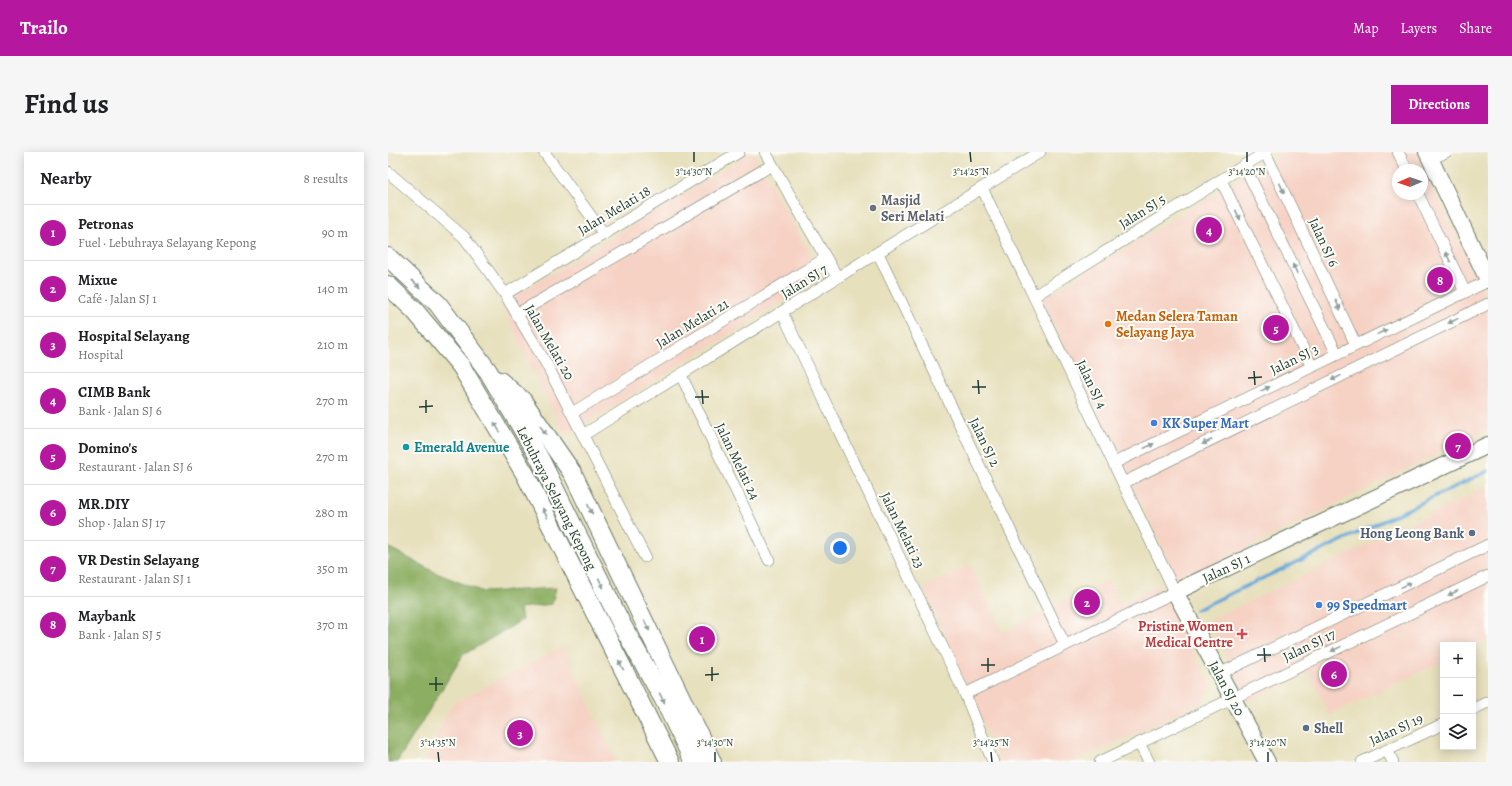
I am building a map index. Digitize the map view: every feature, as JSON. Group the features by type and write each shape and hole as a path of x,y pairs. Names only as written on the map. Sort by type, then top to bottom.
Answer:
{"main road":[{"name":"Lebuhraya Selayang Kepong","path":"388,257 438,304 488,371 540,459 622,627 663,698 694,762"},
{"name":"Lebuhraya Selayang Kepong","path":"388,285 415,311 461,366 525,474 670,762"},
{"path":"488,371 522,400 573,474 712,762"}],"street":[{"path":"544,152 604,234"},
{"name":"Jalan Melati 18","path":"505,294 739,152"},
{"path":"765,152 838,278"},
{"name":"Jalan SJ 7","path":"583,435 982,188 1027,155 1040,152"},
{"name":"Jalan SJ 5","path":"1034,296 1265,152"},
{"name":"Jalan SJ 6","path":"1265,152 1356,345"},
{"path":"1398,152 1404,164"},
{"path":"1446,152 1429,156 1488,280"},
{"path":"518,314 772,165"},
{"path":"1244,165 1337,354"},
{"name":"Jalan Melati 20","path":"388,172 464,237 505,294 548,365 645,557"},
{"path":"1221,180 1312,366"},
{"name":"Jalan SJ 4","path":"982,188 1175,592"},
{"path":"1421,200 1465,292"},
{"name":"Jalan SJ 2","path":"878,253 1065,645"},
{"name":"Jalan Melati 21","path":"572,413 826,258"},
{"name":"Jalan SJ 3","path":"1114,463 1488,280"},
{"path":"1123,483 1488,304"},
{"name":"Jalan Melati 23","path":"782,312 964,694 993,762"},
{"name":"Jalan Melati 24","path":"681,375 769,560"},
{"name":"Jalan SJ 1","path":"964,694 1175,592 1488,445"},
{"name":"Jalan SJ 17","path":"1219,674 1488,545"},
{"name":"Jalan SJ 17","path":"1100,762 1488,576"},
{"name":"Jalan SJ 20","path":"1175,592 1267,762"},
{"path":"1476,708 1488,702"},
{"name":"Jalan SJ 19","path":"1362,762 1440,725"},
{"path":"1139,743 1149,762"},
{"path":"1387,750 1393,762"}],"shaded area":[{"path":"753,152 823,276 565,436 501,304"},
{"path":"1284,152 1417,152 1423,164 1392,164 1392,200 1428,200 1428,175 1488,302 1488,429 1179,582 1042,299"},
{"path":"1488,487 1488,639 1476,645 1476,642 1440,642 1440,662 1330,715 1309,672 1248,702 1210,620"},
{"path":"970,565 1002,632 1108,580 1120,604 1158,585 1211,686 1202,702 1074,762 1000,762 924,588"},
{"path":"563,647 616,762 424,762 452,704"}],"green space":[{"path":"388,547 434,572 483,592 556,588 552,604 520,608 522,620 463,655 397,762 388,762"}],"waterway":[{"path":"1196,610 1488,471"}],"place":[{"name":"Masjid Seri Melati","path":"873,208"},
{"name":"CIMB Bank","path":"1209,230"},
{"name":"Maybank","path":"1440,280"},
{"name":"Medan Selera Taman Selayang Jaya","path":"1108,324"},
{"name":"Domino's","path":"1276,328"},
{"name":"KK Super Mart","path":"1154,423"},
{"name":"VR Destin Selayang","path":"1458,446"},
{"name":"Emerald Avenue","path":"406,447"},
{"name":"Hong Leong Bank","path":"1472,533"},
{"name":"Mixue","path":"1087,602"},
{"name":"99 Speedmart","path":"1319,605"},
{"name":"Pristine Women Medical Centre","path":"1242,634"},
{"name":"Petronas","path":"702,639"},
{"name":"MR.DIY","path":"1334,674"},
{"name":"Shell","path":"1306,728"},
{"name":"Hospital Selayang","path":"520,733"}]}
